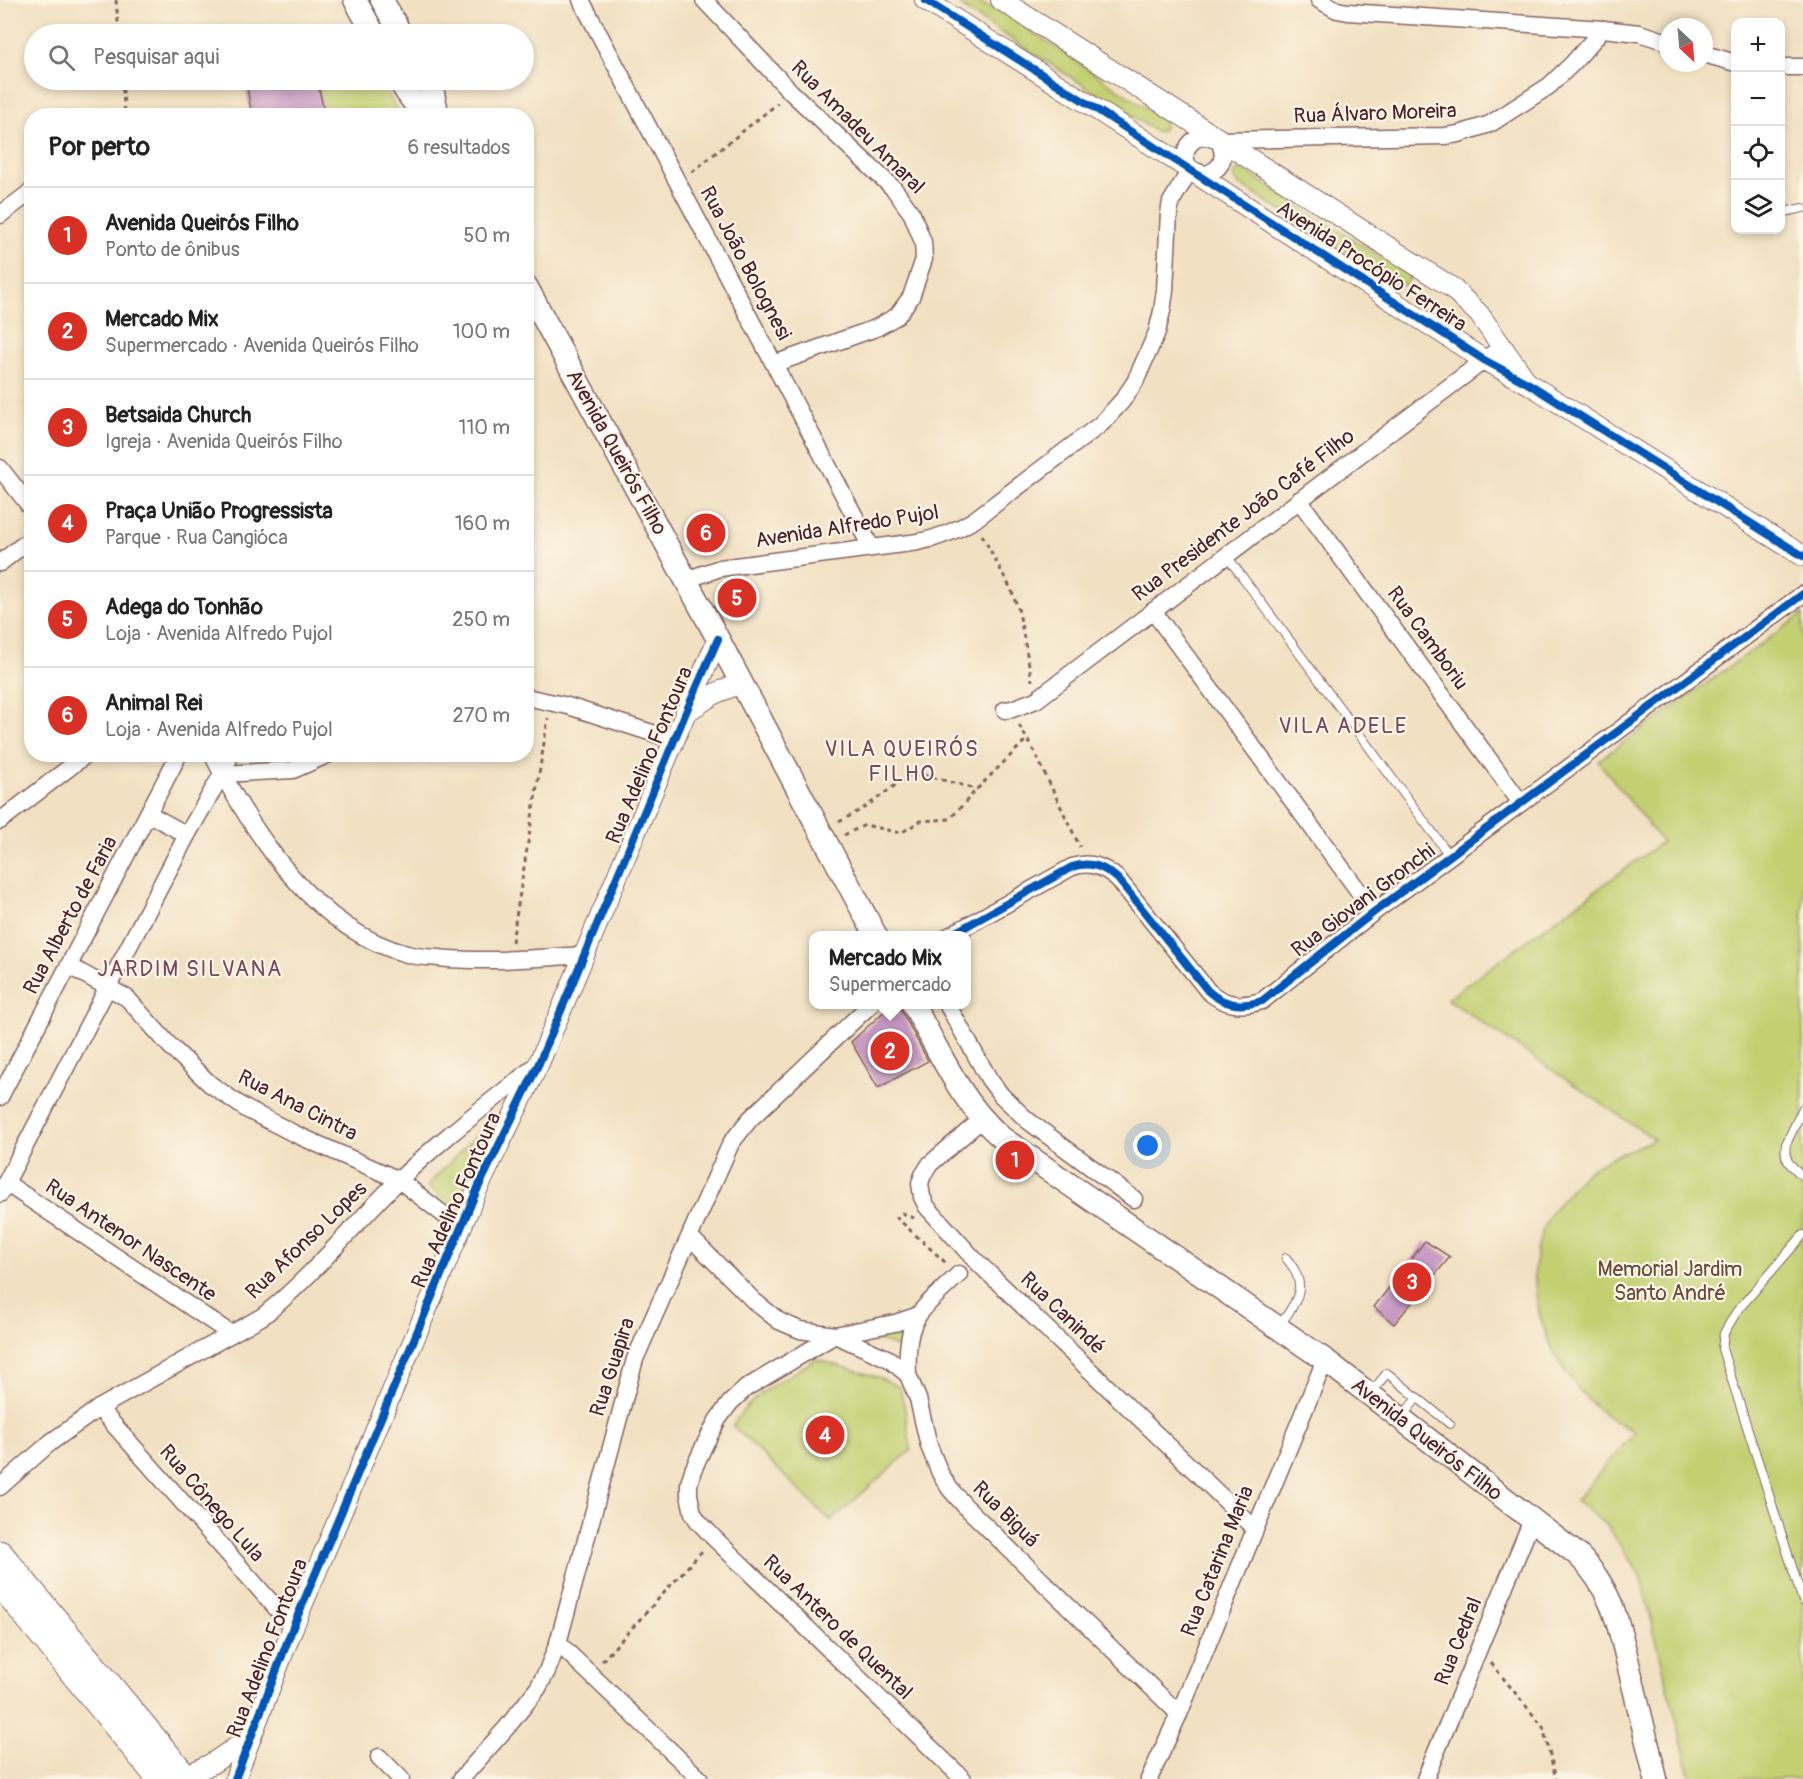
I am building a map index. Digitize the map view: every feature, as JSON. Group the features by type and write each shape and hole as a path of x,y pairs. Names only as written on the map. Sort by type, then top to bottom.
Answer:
{"main road":[{"path":"355,0 368,24"},
{"path":"382,0 395,24"},
{"path":"406,90 418,108"},
{"path":"431,90 436,108"},
{"name":"Avenida Queirós Filho","path":"534,301 873,931"},
{"name":"Avenida Queirós Filho","path":"915,1009 961,1091 981,1120 1002,1138 1325,1359 1578,1555 1591,1568 1610,1598 1616,1615 1656,1779"},
{"path":"0,1554 178,1778"},
{"path":"0,1583 178,1778"}],"street":[{"name":"Rua João Bolognesi","path":"581,0 871,547"},
{"name":"Rua Amadeu Amaral","path":"704,0 791,92 904,201 919,229 923,242 924,259 911,297 906,306 887,323 774,364"},
{"name":"Avenida Procópio Ferreira","path":"925,0 1484,360 1529,384 1803,556"},
{"name":"Avenida Procópio Ferreira","path":"1001,0 1451,287 1479,314 1529,384"},
{"path":"1319,0 1337,10 1348,12 1603,29 1639,33 1659,39"},
{"name":"Rua Álvaro Moreira","path":"1218,140 1445,136 1474,130 1490,124 1549,86 1603,29"},
{"path":"1713,57 1731,62"},
{"path":"1785,67 1803,67"},
{"name":"Avenida Alfredo Pujol","path":"686,580 720,568 918,542 957,531 1101,424 1118,406 1135,382 1157,332 1165,290 1168,213 1171,202 1190,170 1185,154 1188,146 1194,139 1202,136 1218,140"},
{"path":"1190,170 1205,174 1218,168 1223,154 1218,140"},
{"path":"0,215 24,197"},
{"name":"Rua Presidente João Café Filho","path":"1008,710 1036,700 1503,346"},
{"path":"0,468 24,499"},
{"name":"Rua Camboriu","path":"1299,500 1521,803"},
{"path":"0,563 24,544"},
{"name":"Rua Giovani Gronchi","path":"958,931 1072,867 1084,863 1095,865 1110,872 1118,879 1208,991 1225,1003 1248,1005 1262,1001 1374,912 1803,594"},
{"path":"1153,611 1374,912"},
{"name":"Rua Adelino Fontoura","path":"235,1779 293,1626 476,1192 539,1063 718,639"},
{"name":"Rua Adelino Fontoura","path":"686,712 716,693 741,683"},
{"path":"534,698 550,701 674,740"},
{"path":"0,821 77,762"},
{"name":"Rua Alberto de Faria","path":"0,1097 175,762"},
{"path":"216,762 269,851 308,893 338,920 374,943 408,955 461,960 584,955"},
{"path":"3,1188 227,762"},
{"path":"222,774 293,770 311,762"},
{"path":"149,814 187,835"},
{"name":"Rua Ana Cintra","path":"69,966 127,998 170,1046 210,1084 246,1109 295,1134 399,1180 461,1228"},
{"name":"Rua Guapira","path":"461,1779 508,1726 538,1688 547,1671 558,1643 635,1359 731,1143 750,1119 868,1009"},
{"path":"949,1009 989,1079 1008,1102 1027,1120 1134,1199"},
{"name":"Rua Afonso Lopes","path":"0,1486 51,1442 99,1408 263,1316 287,1297 399,1180 539,1063"},
{"path":"927,1207 921,1197 920,1183 923,1175 930,1164 981,1120"},
{"name":"Rua Antenor Nascente","path":"3,1188 231,1334"},
{"name":"Rua Canindé","path":"927,1207 974,1259 1254,1528"},
{"path":"690,1237 754,1301 779,1321 800,1330 835,1335 890,1359 908,1375"},
{"path":"835,1335 896,1323 916,1316 959,1274"},
{"path":"908,1375 908,1339 916,1316"},
{"name":"Rua Antero de Quental","path":"835,1335 746,1388 730,1403 718,1419 693,1470 689,1483 690,1503 698,1521 714,1538 963,1779"},
{"name":"Rua Catarina Maria","path":"1149,1779 1179,1714 1325,1359"},
{"name":"Rua Biguá","path":"908,1375 918,1399 935,1461 950,1489 1179,1714"},
{"name":"Rua Cônego Lula","path":"99,1408 267,1600 293,1626"},
{"name":"Rua Cedral","path":"1425,1779 1532,1520"},
{"path":"558,1643 700,1779"},
{"name":"Rua Adelino Fontoura","path":"178,1778 212,1764 250,1738"},
{"path":"379,1757 401,1779"}],"lane":[{"path":"1785,212 1803,208"},
{"path":"1227,555 1450,856"},
{"path":"1803,1108 1785,1150 1787,1161 1803,1176"},
{"path":"1803,1235 1737,1311 1724,1333 1722,1348 1803,1601"},
{"path":"1279,1327 1297,1300 1300,1290 1299,1278 1286,1258"},
{"path":"1369,1394 1387,1373 1450,1424"},
{"path":"1401,1418 1417,1398"}],"path":[{"path":"116,0 118,24"},
{"path":"123,90 124,108"},
{"path":"678,183 791,92"},
{"path":"974,520 1014,597 1036,700"},
{"path":"509,959 550,701"},
{"path":"1008,710 1034,751 1080,846"},
{"path":"824,838 865,825 901,833 920,821 950,819 1026,740"},
{"path":"824,838 908,777 923,775 977,789"},
{"path":"927,1207 915,1218 903,1213 897,1218 959,1274"},
{"path":"590,1674 714,1538"},
{"path":"1479,1648 1543,1726 1556,1779"}],"green space":[{"path":"961,0 973,0 1007,15 1161,118 1165,122 1164,128 1161,131 1155,131 963,8"},
{"path":"247,90 386,90 396,108 251,108"},
{"path":"1238,170 1245,171 1406,273 1410,279 1405,285 1398,284 1237,183 1233,175"},
{"name":"Memorial Jardim Santo André","path":"1803,614 1803,1779 1691,1779 1640,1575 1608,1527 1576,1500 1635,1432 1607,1416 1586,1398 1568,1376 1553,1351 1536,1298 1535,1270 1539,1242 1553,1210 1580,1178 1592,1168 1654,1139 1447,999 1662,842 1598,761"},
{"path":"492,1119 455,1209 427,1186"},
{"path":"906,1328 902,1349 874,1339 872,1336"},
{"path":"816,1359 881,1378 899,1387 904,1403 911,1450 831,1521 733,1426 740,1415 759,1396"}],"building":[{"path":"248,90 319,90 323,108 251,108"},
{"path":"887,1009 901,1009 928,1061 878,1088 851,1042"},
{"path":"1425,1241 1450,1257 1394,1324 1374,1307"}],"cycle path":[{"path":"925,0 1484,360 1529,384 1803,556"},
{"path":"958,931 1072,867 1096,866 1118,879 1214,996 1234,1004 1262,1001 1374,912 1803,594"},
{"path":"235,1779 293,1627 476,1192 539,1063 718,639"}],"place":[{"name":"Animal Rei","path":"706,533"},
{"name":"Adega do Tonhão","path":"737,598"},
{"name":"Mercado Mix","path":"890,1051"},
{"name":"Avenida Queirós Filho","path":"1015,1160"},
{"name":"Betsaida Church","path":"1412,1282"},
{"name":"Praça União Progressista","path":"825,1435"}],"district":[{"name":"VILA ADELE","path":"1343,725"},
{"name":"VILA QUEIRÓS FILHO","path":"902,760"},
{"name":"JARDIM SILVANA","path":"190,968"}]}
